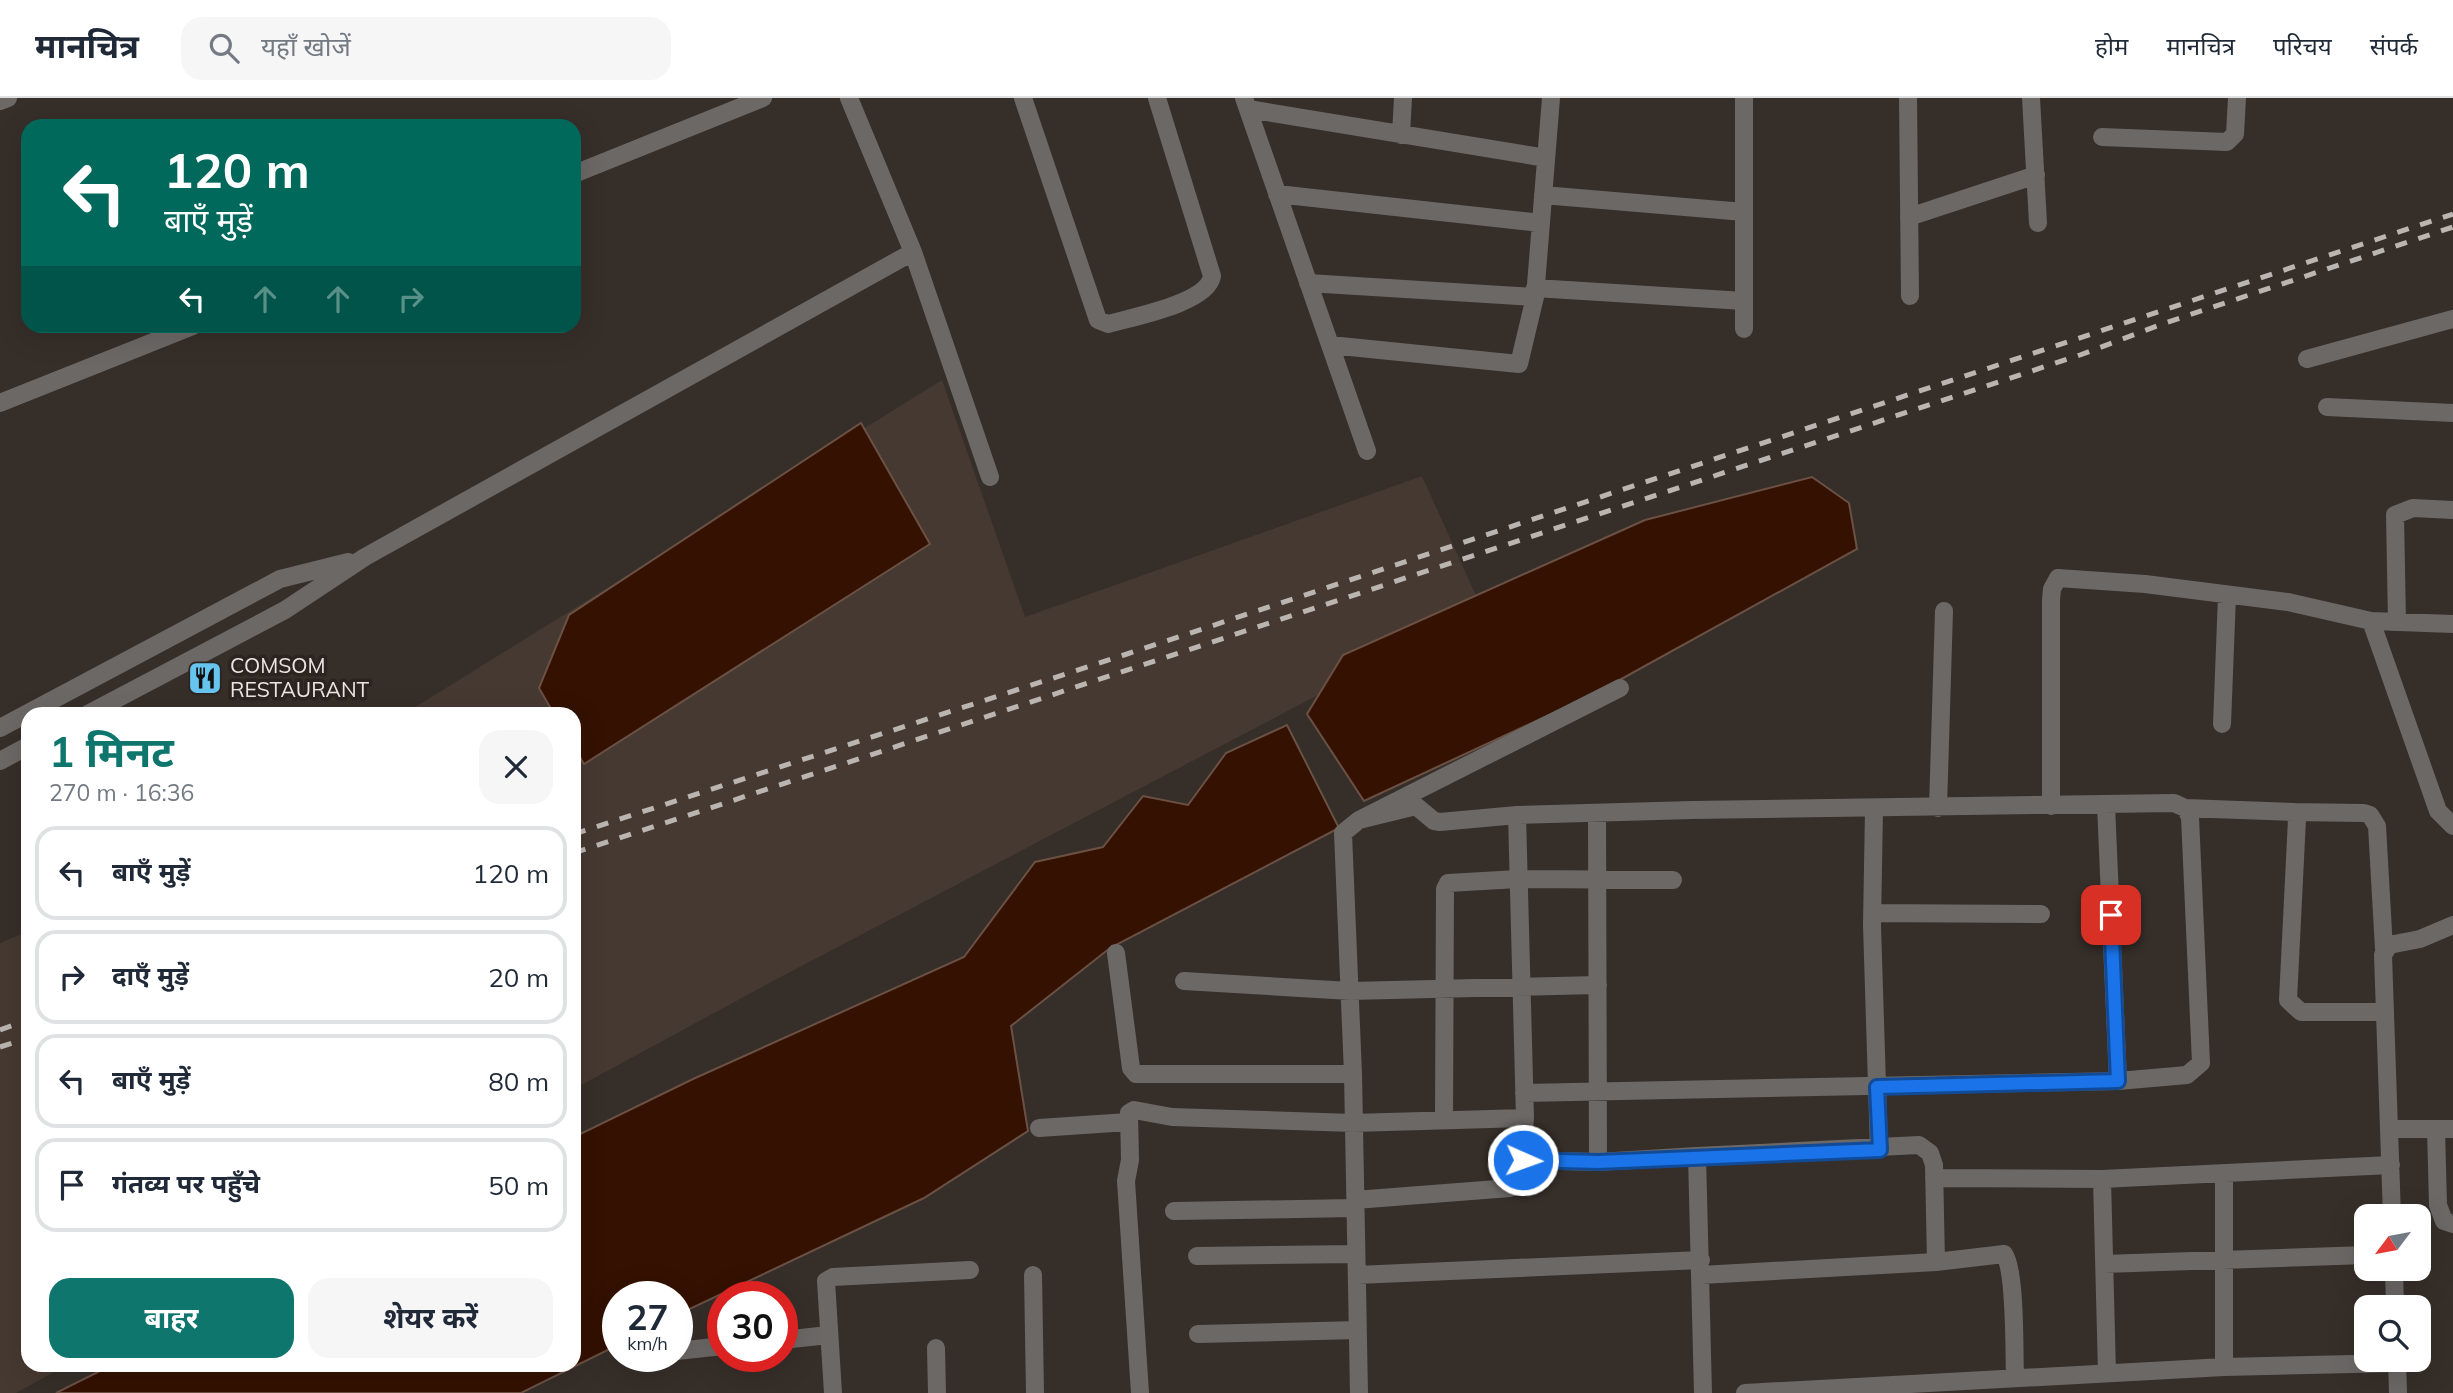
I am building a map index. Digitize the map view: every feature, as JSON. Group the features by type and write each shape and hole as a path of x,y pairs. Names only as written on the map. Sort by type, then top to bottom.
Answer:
{"street":[{"path":"0,101 8,98"},
{"path":"581,171 763,98"},
{"path":"849,98 913,252 990,477"},
{"path":"1023,98 1098,320 1108,324 1196,297 1211,283 1212,276 1157,98"},
{"path":"1401,135 1403,98"},
{"path":"1330,345 1517,364 1535,292 1551,98"},
{"path":"1744,98 1744,329"},
{"path":"1908,98 1910,296"},
{"path":"2031,98 2038,223"},
{"path":"2102,138 2227,142 2235,134 2237,98"},
{"path":"1246,104 1401,135 1546,158"},
{"path":"1246,104 1367,451"},
{"path":"1909,216 2036,175"},
{"path":"1277,194 1541,223"},
{"path":"1543,195 1744,212"},
{"path":"101,707 285,610 365,557 913,252"},
{"path":"1308,283 1744,301"},
{"path":"2307,359 2453,319"},
{"path":"0,403 175,333"},
{"path":"2327,407 2453,413"},
{"path":"2397,622 2395,515 2413,508 2453,510"},
{"path":"39,707 280,579 365,557"},
{"path":"2051,806 2051,600 2055,580 2061,577 2145,584 2288,602 2371,621 2453,624"},
{"path":"2222,724 2227,596"},
{"path":"1938,808 1944,611"},
{"path":"2371,621 2438,811 2453,827"},
{"path":"1359,1393 1353,1074 1342,838 1346,828 1359,820 1620,688"},
{"path":"0,728 21,717"},
{"path":"2,757 21,749"},
{"path":"1359,820 1416,806 1438,822 1517,815 2174,803 2185,808 2364,813 2374,819 2377,827 2384,949 2392,1204"},
{"path":"2106,805 2118,1081"},
{"path":"1874,808 1872,913 1880,1150"},
{"path":"1524,1093 2118,1081 2187,1075 2201,1063 2190,817 2185,808"},
{"path":"2293,812 2297,819 2288,1000 2301,1012 2385,1013"},
{"path":"1597,813 1598,1162"},
{"path":"1174,1212 1355,1204 1510,1188 1520,1179 1525,1118 1517,815"},
{"path":"1444,1119 1446,886 1451,882 1518,879 1673,880"},
{"path":"1872,913 2041,914"},
{"path":"2384,949 2394,943 2420,939 2453,925"},
{"path":"1116,953 1131,1068 1136,1074 1353,1074"},
{"path":"1184,981 1350,991 1598,985"},
{"path":"1140,1393 1126,1181 1130,1160 1127,1117 1134,1110 1172,1117 1353,1123 1525,1118"},
{"path":"1039,1128 1128,1122"},
{"path":"2389,1129 2445,1129 2438,1205 2444,1221 2453,1224"},
{"path":"1523,1160 1598,1162 1919,1146 1925,1148 1934,1165 1936,1262"},
{"path":"1697,1156 1703,1393"},
{"path":"1934,1178 2102,1179 2390,1165"},
{"path":"2224,1175 2224,1367"},
{"path":"2102,1179 2107,1373"},
{"path":"1197,1256 1356,1254"},
{"path":"1357,1275 1936,1262 2006,1255 2011,1282 2015,1378"},
{"path":"2104,1264 2354,1255"},
{"path":"833,1393 825,1285 833,1277 970,1270"},
{"path":"1033,1275 1035,1393"},
{"path":"1198,1334 1357,1330"},
{"path":"798,1338 829,1335"},
{"path":"936,1348 937,1393"},
{"path":"1745,1393 2224,1367 2354,1363"},
{"path":"2397,1372 2398,1393"}],"shaded area":[{"path":"942,380 1025,617 1422,476 1482,609 775,980 581,1085 581,707 415,707"},
{"path":"861,423 930,544 584,764 581,759 581,707 550,707 539,688 569,615"},
{"path":"1812,477 1849,503 1857,549 1596,693 1364,801 1307,714 1343,655 1645,520"},
{"path":"1287,725 1339,828 1110,948 1011,1026 1028,1131 924,1198 749,1281 707,1281 707,1301 693,1307 693,1281 602,1281 602,1353 581,1363 581,1134 693,1079 964,957 1035,862 1103,847 1143,796 1188,805 1226,753"},
{"path":"21,934 21,1372 54,1372 16,1393 0,1393 0,943"},
{"path":"98,1372 563,1372 521,1393 56,1393"}],"railway":[{"path":"581,832 1124,655 2453,214"},
{"path":"581,851 2080,355 2165,323 2453,227"},
{"path":"0,1030 21,1022"},
{"path":"0,1047 21,1040"}],"place":[{"name":"COMSOM RESTAURANT","path":"205,678"}],"route":[{"path":"1523,1160 1598,1162 1880,1150 1877,1087 2118,1081 2111,915"}]}
